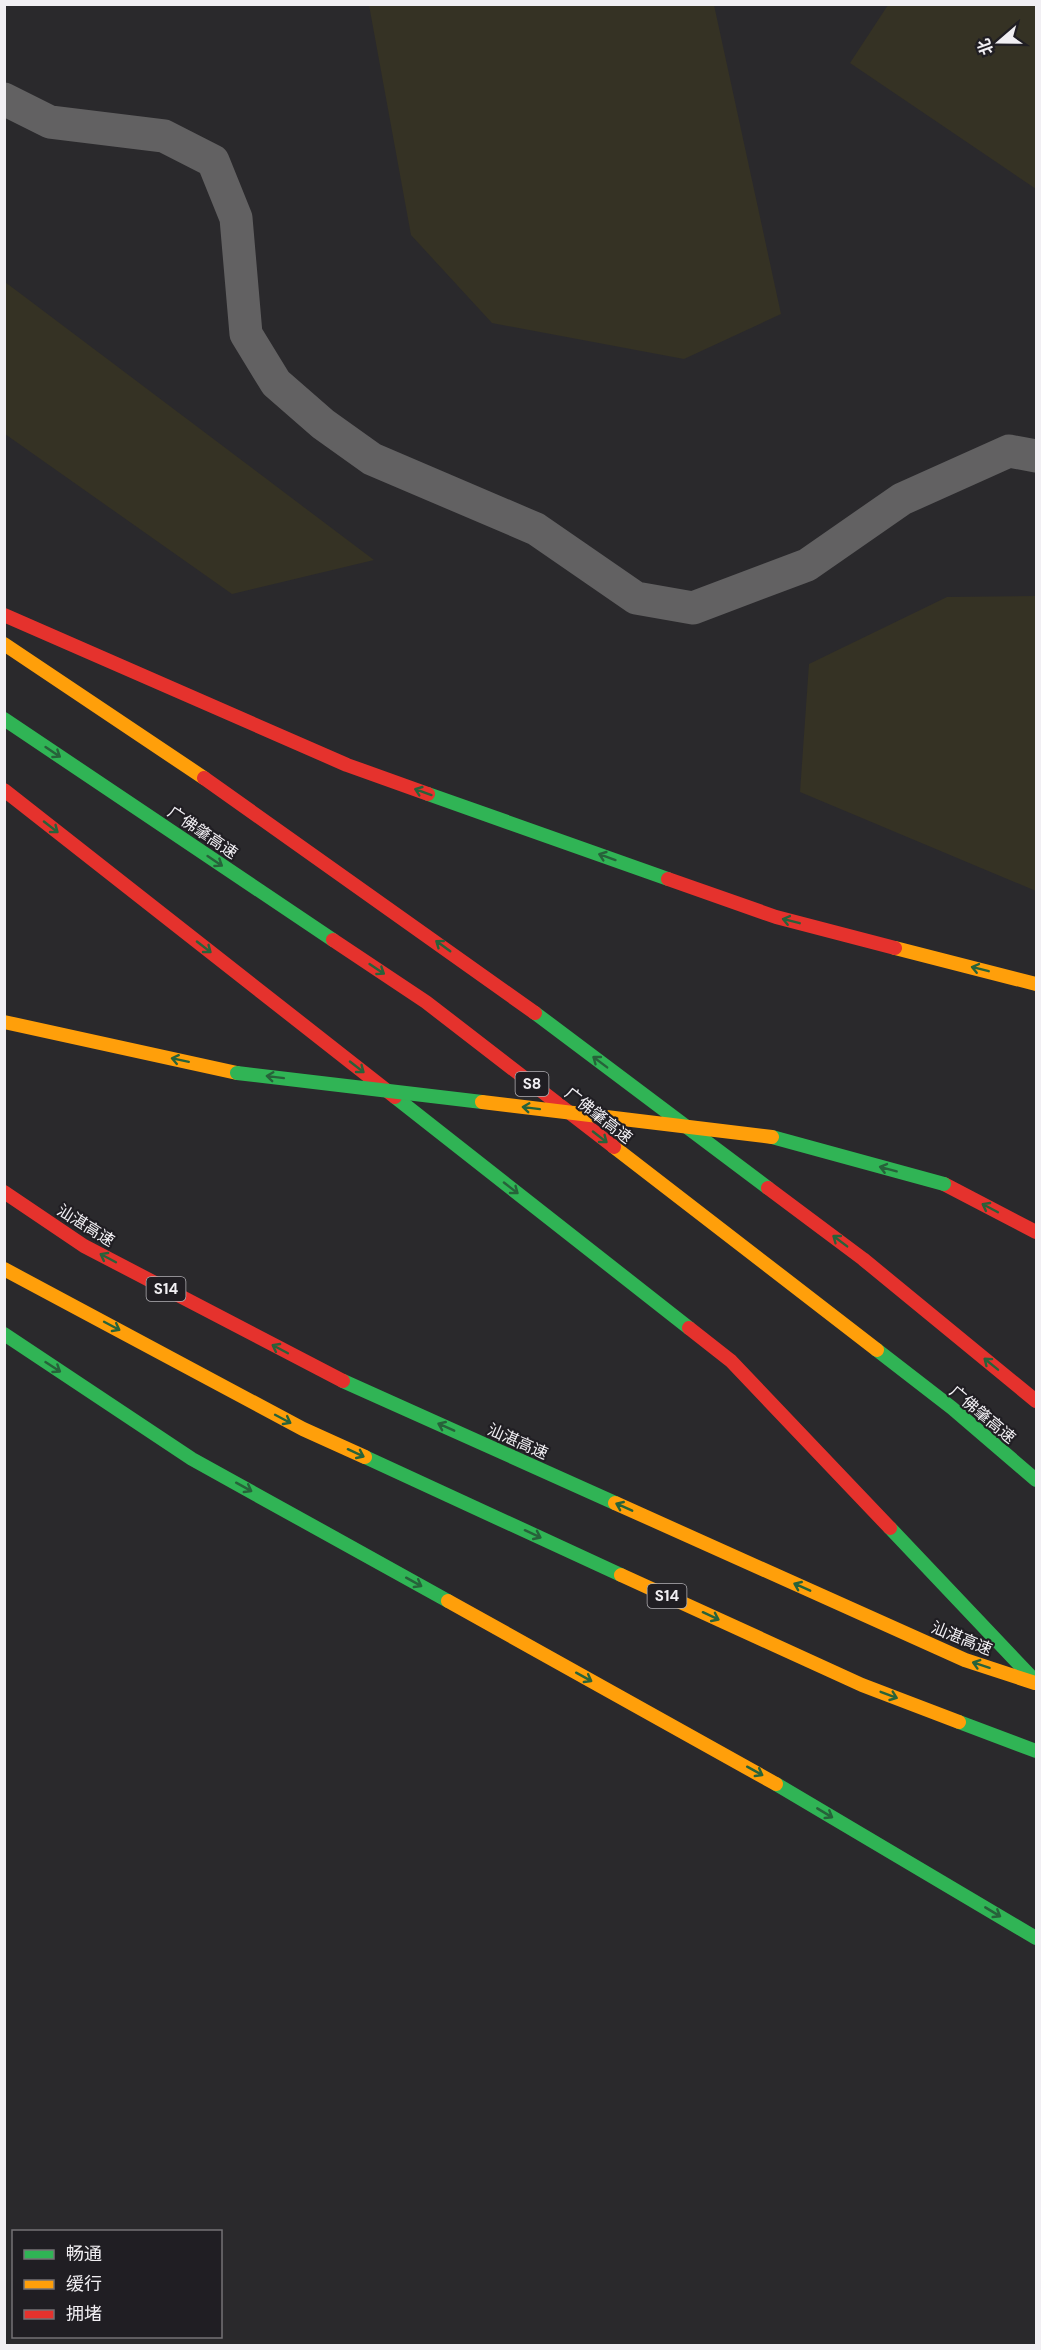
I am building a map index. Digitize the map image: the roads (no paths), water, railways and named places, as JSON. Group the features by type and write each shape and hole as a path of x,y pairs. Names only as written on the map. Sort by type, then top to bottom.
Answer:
{"highway":[{"path":"4,615 347,765 776,917 1036,984"},
{"path":"4,644 254,810 483,974 863,1259 1036,1401"},
{"name":"广佛肇高速","path":"4,719 426,1002 952,1408 1036,1480"},
{"path":"4,790 730,1361 1036,1683"},
{"path":"4,1022 237,1073 772,1137 944,1184 1036,1232"},
{"name":"汕湛高速","path":"4,1192 84,1246 332,1376 966,1660 1036,1683"},
{"name":"S14","path":"4,1269 303,1429 862,1685 1036,1751"},
{"path":"4,1335 192,1459 775,1783 1036,1938"}],"street":[{"path":"4,99 50,122 164,135 213,161 236,218 246,334 276,383 323,424 372,459 536,529 636,598 693,608 807,565 902,499 1009,451 1036,456"}]}
